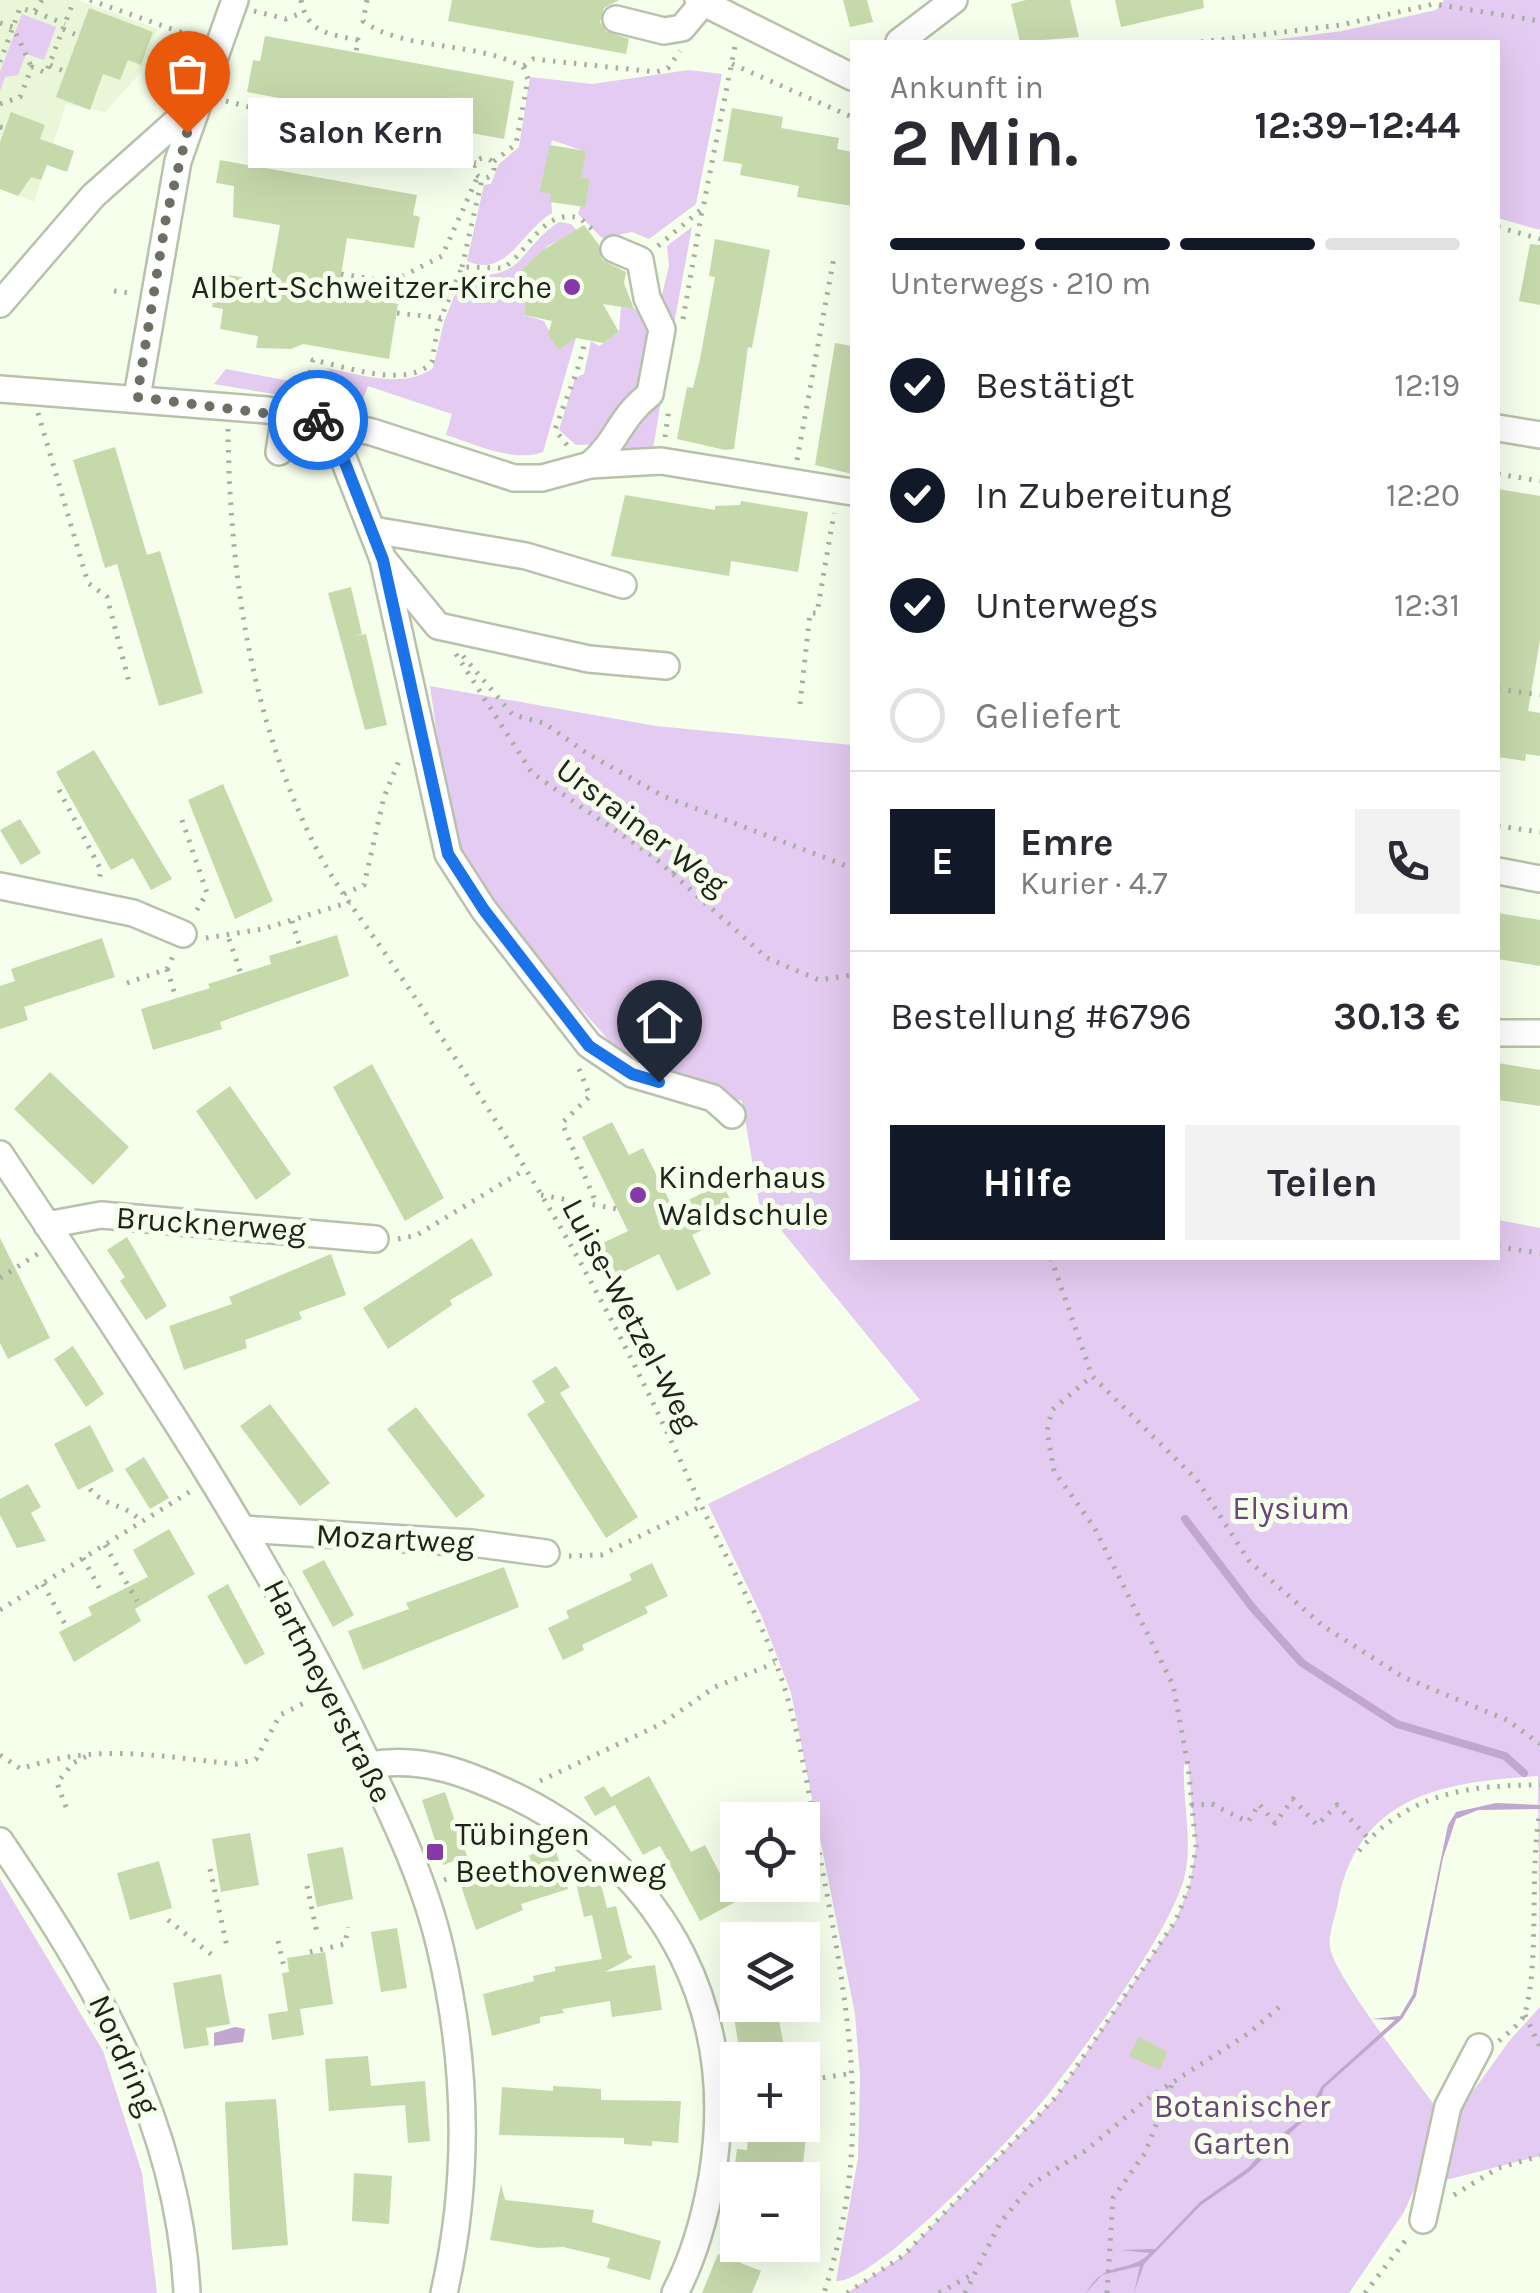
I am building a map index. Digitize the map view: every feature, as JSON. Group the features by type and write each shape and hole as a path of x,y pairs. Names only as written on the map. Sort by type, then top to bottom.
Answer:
{"street":[{"path":"902,40 954,0"},
{"path":"137,397 166,218 197,100 234,1"},
{"path":"616,19 664,30 682,28 700,2 850,76"},
{"path":"0,304 85,204 197,100"},
{"path":"590,465 611,447 628,410 650,394 662,329 647,298 640,260 614,249"},
{"path":"0,389 137,397 285,414 329,422 514,478 563,474 590,465 661,461 845,491"},
{"path":"279,452 285,414"},
{"path":"329,422 383,560 448,854 484,910 589,1046 632,1074 713,1098 732,1115"},
{"path":"1500,428 1540,436"},
{"path":"373,530 526,556 623,585"},
{"path":"383,560 445,637 589,659 666,666"},
{"path":"1500,871 1540,879"},
{"path":"0,886 133,913 183,934"},
{"path":"1500,1033 1540,1033"},
{"name":"Hartmeyerstraße","path":"0,1154 243,1529 369,1765 430,1910 454,2034 464,2182 444,2293"},
{"name":"Brucknerweg","path":"47,1225 101,1216 376,1238"},
{"name":"Mozartweg","path":"243,1529 472,1543 546,1553"},
{"path":"369,1765 398,1760 453,1770 541,1810 599,1848 666,1924 706,2011 718,2111 707,2204 675,2293"},
{"name":"Nordring","path":"0,1841 93,1984 144,2090 172,2184 187,2293"},
{"path":"1423,2220 1448,2106 1479,2047"}],"path":[{"path":"34,12 42,0"},
{"path":"0,22 13,27 32,68 46,73 74,0"},
{"path":"90,0 219,46"},
{"path":"302,0 304,12 319,32 358,40 356,52"},
{"path":"366,0 364,21 376,30 459,46 523,67 528,79 516,144 494,162 490,178 480,178"},
{"path":"234,1 270,18 304,12"},
{"path":"523,67 532,59 656,72 668,68 676,60 700,2"},
{"path":"1217,40 1341,25 1434,4 1540,20"},
{"path":"0,62 20,8 79,36"},
{"path":"682,325 740,24"},
{"path":"49,64 66,72"},
{"path":"731,64 850,116"},
{"path":"0,104 20,97 32,68"},
{"path":"197,100 323,126"},
{"path":"361,140 476,163 486,158 494,162"},
{"path":"308,382 313,360 398,374 420,372 432,362 441,318 462,266 480,178 476,163"},
{"path":"341,274 391,282 442,256 480,178"},
{"path":"640,260 703,208"},
{"path":"462,266 492,270 512,263 546,224 558,218 580,218 614,249"},
{"path":"1500,228 1540,239"},
{"path":"793,482 834,257"},
{"path":"396,313 441,318"},
{"path":"563,474 567,444 555,430 571,375 580,367 585,340"},
{"path":"32,391 88,583 107,597 130,686"},
{"name":"Luise-Wetzel-Weg","path":"230,406 231,543 249,660 269,734 318,850 541,1195 674,1440 776,1662 795,1728 854,2072 854,2159 837,2253 824,2293"},
{"path":"1500,474 1540,481"},
{"path":"800,704 810,613 817,612 845,491"},
{"path":"445,637 512,715 544,723 588,754 663,796 850,867"},
{"name":"Ursrainer Weg","path":"445,637 532,773 676,870 767,958 819,980 850,974"},
{"path":"1500,688 1540,695"},
{"path":"344,894 364,884 384,797 398,760 420,730"},
{"path":"59,790 102,870 94,905"},
{"path":"176,998 167,969 207,893 182,820"},
{"path":"1500,826 1540,832"},
{"path":"183,934 229,938 351,902"},
{"path":"292,921 300,947"},
{"path":"229,938 241,974"},
{"path":"127,983 167,969"},
{"path":"590,1096 562,1123 598,1205"},
{"path":"417,1236 526,1169"},
{"path":"541,1195 617,1208"},
{"path":"1500,1247 1540,1253"},
{"path":"1051,1260 1092,1376 1197,1480 1249,1560 1323,1626 1403,1677 1507,1720 1538,1741 1540,1730"},
{"path":"0,1278 18,1267"},
{"path":"847,2293 904,2254 1056,2097 1176,1920 1190,1884 1196,1847 1173,1685 1094,1527 1054,1471 1047,1431 1052,1410 1092,1376"},
{"path":"90,1489 103,1502 132,1511 140,1522"},
{"path":"0,1610 174,1502"},
{"path":"546,1553 600,1555 702,1506"},
{"path":"106,1545 136,1601"},
{"path":"84,1558 102,1595"},
{"path":"43,1584 65,1624"},
{"path":"562,1771 664,1724 715,1686 776,1662"},
{"path":"0,1755 21,1769 58,1756 98,1751 238,1764 256,1759 271,1726 284,1711 297,1706"},
{"path":"66,1806 58,1783 73,1763 98,1751"},
{"path":"1359,1851 1369,1839 1424,1802 1454,1788 1540,1785"},
{"path":"1191,1805 1212,1804 1248,1822 1259,1804 1276,1823 1294,1799 1318,1825 1337,1805 1369,1839"},
{"path":"1540,1812 1533,1858 1533,1956 1525,2015 1540,2047"},
{"path":"454,1876 490,1864 493,1876"},
{"path":"210,1869 228,1951"},
{"path":"474,1869 480,1886"},
{"path":"306,1886 316,1933"},
{"path":"168,1920 212,1955"},
{"path":"310,1952 344,1944 348,1927"},
{"path":"278,1941 284,1968"},
{"path":"965,2293 971,2274 1000,2223 1032,2184 1084,2151 1150,2097 1249,2033 1283,2004"},
{"path":"1479,2047 1492,2048 1525,2015"},
{"path":"820,2079 854,2072"},
{"path":"1107,2293 1113,2198 1145,2153 1172,2084"},
{"path":"939,2293 971,2274"}],"shaded area":[{"path":"0,0 78,0 158,29 141,72 105,112 66,104 34,202 0,189"},
{"path":"1496,1803 1540,1805 1540,1809 1478,1810 1456,1819 1443,1858 1416,1996 1402,2019 1324,2088 1318,2107 1249,2172 1201,2205 1144,2264 1134,2293 1140,2266 1102,2275 1086,2293 1101,2275 1134,2264 1150,2253 1120,2250 1155,2249 1200,2202 1248,2168 1269,2144 1305,2116 1322,2086 1395,2020 1371,2019 1400,2016 1413,1994 1448,1825 1456,1812"},
{"path":"235,2027 245,2029 243,2042 214,2046 214,2033"}],"green space":[{"path":"1444,0 1540,0 1540,230 1500,219 1500,40 1274,40 1342,31 1436,10"},
{"path":"22,14 56,27 44,60 26,54 18,75 5,77 0,91 0,72"},
{"path":"689,70 722,74 696,204 649,239 632,232 602,238 578,214 590,180 578,177 586,152 552,140 539,191 551,194 552,213 504,258 481,265 467,261 484,185 491,184 499,164 519,147 530,77 592,84"},
{"path":"559,222 571,224 578,232 549,245 515,276 528,292 524,315 544,321 559,350 576,338 543,452 507,454 446,435 452,414 368,386 360,407 354,403 347,385 326,368 395,379 421,375 433,368 444,322 463,274 484,275 510,268"},
{"path":"692,227 674,324 660,303 669,266 667,246"},
{"path":"621,307 643,310 649,328 648,363 633,397 604,444 576,445 559,430 575,378 584,374 591,341 599,346 619,332"},
{"path":"226,369 295,382 292,397 214,384"},
{"path":"661,401 653,449 617,452 651,405"},
{"path":"430,686 656,726 850,745 850,1260 1500,1260 1500,1220 1540,1228 1540,1988 1538,1776 1439,1790 1386,1816 1365,1838 1349,1866 1332,1925 1330,1947 1345,1980 1436,2107 1418,2181 1404,2212 1349,2293 847,2293 904,2255 1056,2097 1176,1920 1190,1884 1196,1847 1188,1765 1184,1764 1188,1840 1182,1885 1159,1934 1123,1991 1051,2091 981,2168 882,2258 856,2275 836,2281 858,2158 860,2077 855,2014 820,1838 820,1802 813,1802 791,1693 762,1617 708,1504 920,1400 759,1203 742,1101 636,1071 456,868"},
{"path":"0,1879 103,2051 142,2173 157,2293 0,2293"},
{"path":"1540,2007 1540,2156 1442,2181 1458,2112 1510,2040"}],"building":[{"path":"452,0 619,0 604,8 600,22 606,31 629,39 626,54 448,21"},
{"path":"843,0 867,0 873,22 850,27"},
{"path":"1070,0 1079,37 1020,40 1011,4"},
{"path":"1115,0 1203,0 1204,8 1121,27"},
{"path":"89,8 153,32 141,65 128,60 120,80 103,74 90,110 56,97"},
{"path":"265,36 514,81 504,139 366,114 360,144 321,137 326,107 247,92 253,60 260,61"},
{"path":"732,108 783,117 781,128 839,138 837,149 850,152 850,206 797,197 799,186 740,175 742,164 723,161"},
{"path":"11,112 45,125 40,139 74,151 67,172 47,165 41,180 31,177 18,196 0,189 0,142"},
{"path":"550,145 586,151 581,177 590,179 585,207 550,202 551,194 539,192"},
{"path":"220,160 417,195 413,215 420,217 414,248 347,238 338,293 398,304 389,359 303,344 291,349 256,348 258,336 220,329 223,309 212,307 216,288 227,290 229,275 270,282 280,225 233,217 234,186 216,183"},
{"name":"Albert-Schweitzer-Kirche","path":"584,225 599,245 602,260 626,272 624,283 634,309 603,304 619,332 603,343 576,338 559,350 548,334 552,321 524,315 528,292 515,276 543,250"},
{"path":"715,239 770,250 752,348 748,347 734,449 725,450 677,439 687,387 693,388 700,359 715,277 709,276"},
{"path":"1530,244 1540,245 1540,305 1519,301"},
{"path":"835,343 850,346 850,474 815,465"},
{"path":"115,447 147,555 160,551 203,693 159,706 117,564 105,568 73,460"},
{"path":"1500,489 1540,496 1540,640 1528,711 1540,713 1540,756 1526,754 1525,761 1500,757"},
{"path":"625,495 715,510 715,506 740,505 741,501 808,512 798,572 731,561 729,576 611,556"},
{"path":"351,587 362,634 353,636 366,634 387,725 365,730 328,593"},
{"path":"94,750 172,879 151,890 133,858 111,870 56,772"},
{"path":"223,784 273,901 235,919 188,800"},
{"path":"20,819 41,853 21,865 0,830"},
{"path":"1500,913 1540,920 1540,966 1500,959"},
{"path":"337,935 349,976 220,1022 222,1029 153,1050 141,1009 210,988 208,984 271,964 269,956"},
{"path":"102,938 115,977 24,1007 28,1020 0,1029 0,986 15,981 11,969"},
{"path":"1500,1063 1540,1070 1540,1106 1500,1100"},
{"path":"372,1064 444,1198 405,1221 333,1087"},
{"path":"50,1072 129,1147 93,1185 14,1109"},
{"path":"230,1086 291,1174 256,1200 196,1111"},
{"name":"Kinderhaus Waldschule","path":"612,1122 629,1155 643,1148 673,1208 722,1183 737,1213 692,1235 711,1274 677,1291 659,1254 617,1275 601,1244 628,1231 582,1137"},
{"path":"127,1237 167,1306 146,1320 120,1281 125,1277 107,1250"},
{"path":"0,1238 50,1338 8,1359 0,1343"},
{"path":"472,1238 493,1275 450,1300 452,1305 388,1349 363,1308"},
{"path":"331,1254 346,1295 299,1312 302,1319 245,1340 247,1348 184,1370 169,1326 232,1304 229,1297"},
{"path":"73,1346 104,1394 86,1407 54,1359"},
{"path":"556,1366 570,1387 560,1393 638,1517 606,1538 527,1414 550,1399 545,1402 532,1381"},
{"path":"270,1404 330,1483 300,1506 240,1426"},
{"path":"416,1407 485,1496 456,1518 387,1429"},
{"path":"90,1425 114,1471 78,1490 54,1444"},
{"path":"144,1457 169,1498 150,1509 125,1469"},
{"path":"28,1484 41,1507 31,1513 46,1541 17,1548 0,1515 0,1499"},
{"path":"169,1529 195,1574 135,1609 141,1621 74,1662 59,1632 92,1615 88,1607 148,1577 133,1550"},
{"path":"324,1560 354,1615 333,1627 302,1571"},
{"path":"652,1563 668,1596 645,1607 648,1613 582,1645 584,1650 563,1660 548,1628 569,1618 566,1611 632,1580 629,1574"},
{"path":"504,1567 519,1607 363,1670 348,1631 409,1609 406,1603"},
{"path":"228,1584 265,1654 245,1665 207,1596"},
{"path":"649,1776 691,1852 705,1845 720,1874 720,1902 735,1902 700,1921 660,1846 643,1855 615,1805 595,1816 584,1797 604,1786 611,1797"},
{"path":"445,1792 467,1856 443,1865 422,1800"},
{"path":"250,1833 259,1885 221,1892 212,1839"},
{"path":"554,1845 568,1889 521,1904 523,1910 476,1930 461,1886 510,1870 509,1864"},
{"path":"343,1847 353,1899 317,1907 307,1854"},
{"path":"159,1861 172,1908 130,1920 117,1873"},
{"path":"599,1877 607,1908 616,1906 628,1954 633,1957 605,1972 655,1965 662,2010 612,2017 610,2001 562,2009 564,2013 540,2017 540,2023 492,2036 483,1994 534,1981 533,1976 556,1971 554,1967 602,1959 592,1915 584,1917 576,1883"},
{"path":"397,1928 407,1988 381,1992 371,1932"},
{"path":"325,1952 333,2004 300,2009 304,2035 272,2040 268,2014 288,2011 282,1973 289,1972 287,1958"},
{"path":"221,1974 230,2024 206,2028 209,2045 184,2049 173,1983"},
{"path":"735,2022 779,2022 783,2042 738,2042"},
{"path":"1139,2037 1168,2052 1159,2070 1129,2056"},
{"path":"368,2056 371,2086 425,2081 430,2141 408,2143 405,2105 329,2111 325,2059"},
{"path":"553,2086 601,2089 601,2100 681,2101 678,2143 652,2141 652,2146 624,2144 624,2138 499,2135 502,2087 553,2091"},
{"path":"276,2099 288,2245 232,2250 225,2102"},
{"path":"748,2142 805,2142 803,2162 735,2162 737,2149 747,2150"},
{"path":"354,2173 392,2176 389,2224 352,2221"},
{"path":"501,2184 505,2200 594,2210 592,2222 661,2241 650,2280 607,2268 610,2258 563,2247 538,2248 490,2240"},
{"path":"718,2254 720,2262 738,2262 761,2271 752,2293 702,2293"}],"waterway":[{"path":"1185,1519 1252,1607 1302,1663 1397,1724 1505,1756 1524,1773"}],"way so far":[{"path":"187,133 166,218 137,397 266,410 318,420"}],"place":[{"name":"Salon Kern","path":"187,133"},
{"name":"Albert-Schweitzer-Kirche","path":"572,287"},
{"name":"Kinderhaus Waldschule","path":"638,1195"},
{"name":"Tübingen Beethovenweg","path":"435,1852"}],"route":[{"path":"318,420 329,422 383,560 448,854 484,910 589,1046 632,1074 659,1082"}],"park label":[{"name":"Elysium","path":"1291,1508"},
{"name":"Botanischer Garten","path":"1242,2124"}]}
